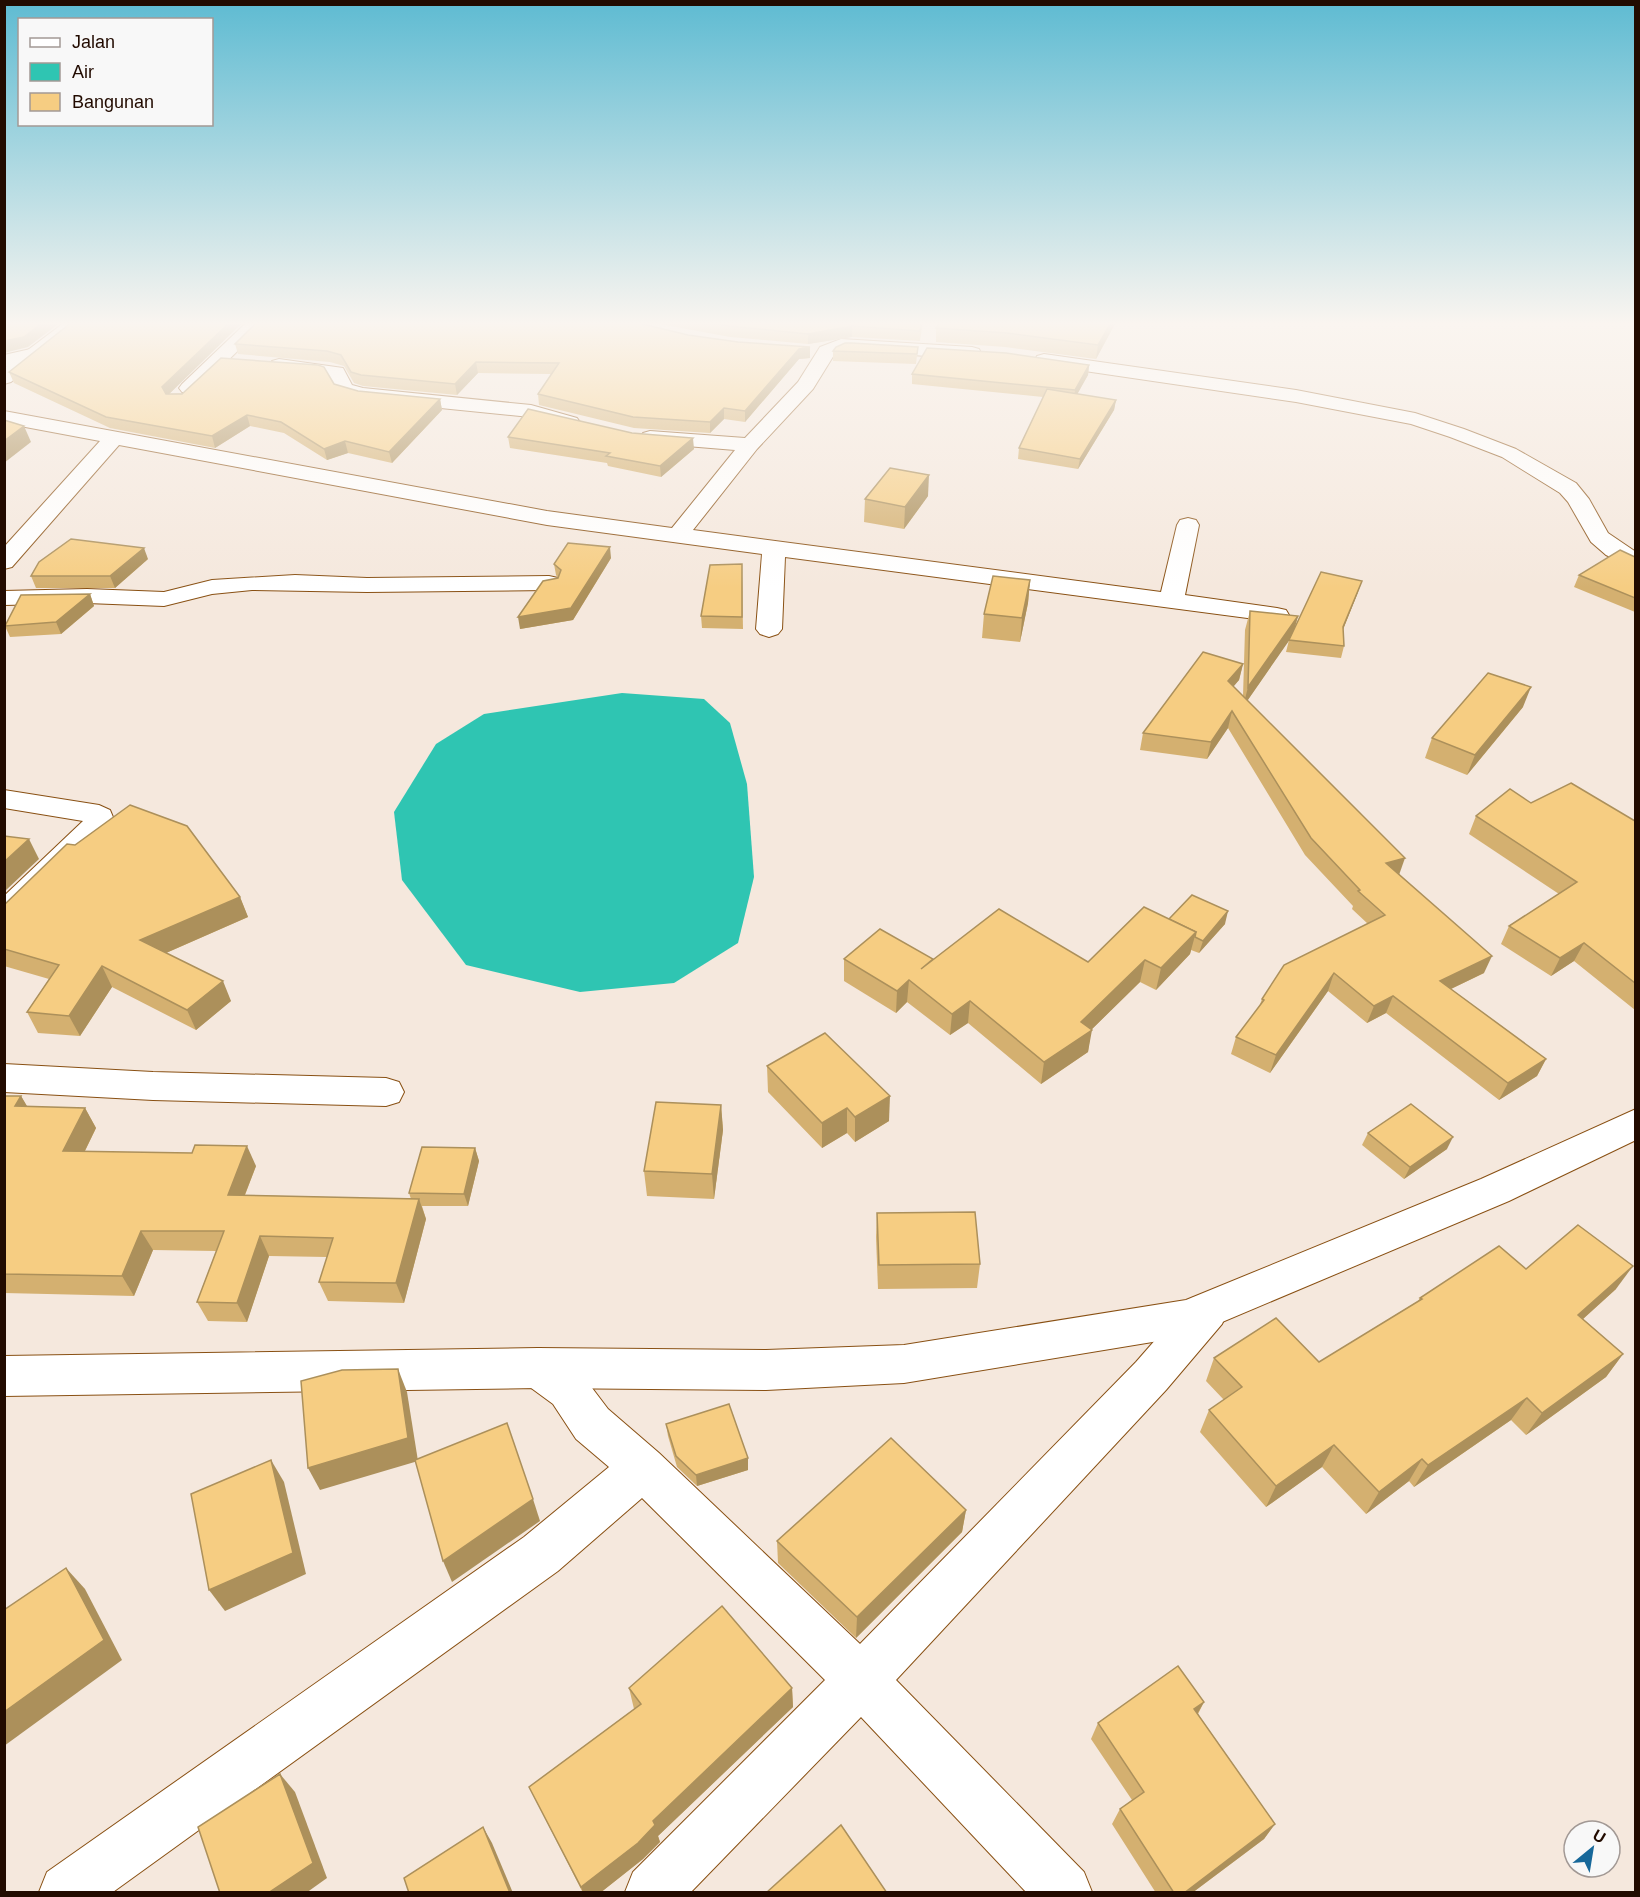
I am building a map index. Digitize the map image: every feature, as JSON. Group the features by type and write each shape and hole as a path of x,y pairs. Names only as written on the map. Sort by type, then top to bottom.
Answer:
{"street":[{"path":"526,411 587,425"},
{"path":"677,537 696,510 750,445 782,411"},
{"path":"1371,411 1415,419 1457,432 1509,453 1568,488 1578,500 1599,537 1614,550 1635,562"},
{"path":"4,417 522,514 774,550 1277,615"},
{"path":"634,436 750,445"},
{"path":"4,562 115,437"},
{"path":"1172,600 1188,525"},
{"path":"769,629 774,550"},
{"path":"4,598 87,596 164,599 212,587 295,582 367,585 549,583"},
{"path":"4,799 88,812 99,818 100,822 4,915"},
{"path":"4,1078 153,1086 386,1092"},
{"path":"4,1376 538,1368 766,1370 904,1364 1189,1318 1495,1190 1635,1123"},
{"path":"653,1893 861,1680 1151,1376 1207,1311"},
{"path":"538,1368 568,1390 592,1424 643,1468 861,1680 1064,1893"},
{"path":"67,1893 541,1554 643,1468"}],"water":[{"path":"622,693 704,699 730,723 747,784 754,877 738,943 674,983 580,992 466,965 402,880 394,812 436,744 484,714"}],"building":[{"path":"92,411 429,411 389,452 345,441 324,449 281,422 247,415 212,436 106,417"},
{"path":"527,411 535,411 632,433 693,438 660,466 606,456 610,453 508,437"},
{"path":"606,411 721,411 710,422 633,417"},
{"path":"1037,411 1110,411 1080,459 1019,448"},
{"path":"4,420 24,426 4,441"},
{"path":"890,468 929,475 905,507 865,499"},
{"path":"71,539 144,548 110,576 31,576 39,562"},
{"path":"568,543 610,547 571,608 518,617 543,581 558,578 561,570 554,564"},
{"path":"1620,550 1635,557 1635,598 1579,575"},
{"path":"742,564 742,617 701,616 710,565"},
{"path":"1321,572 1362,581 1343,627 1344,646 1289,640"},
{"path":"993,576 1030,580 1022,618 984,614"},
{"path":"90,594 56,622 5,626 21,595"},
{"path":"1250,611 1298,616 1248,687"},
{"path":"1203,652 1243,664 1228,681 1405,858 1386,863 1492,956 1440,981 1546,1059 1508,1083 1393,996 1374,1006 1334,973 1276,1055 1236,1037 1264,1000 1262,999 1284,965 1385,915 1358,891 1360,890 1311,838 1232,711 1211,742 1143,733"},
{"path":"1488,673 1531,687 1475,755 1432,738"},
{"path":"1571,783 1635,821 1635,983 1584,943 1560,958 1509,926 1577,882 1476,816 1510,789 1531,803"},
{"path":"130,805 187,826 240,897 140,940 223,981 187,1010 102,966 69,1016 27,1012 59,965 4,949 4,905 67,844 75,845"},
{"path":"4,836 29,839 4,862"},
{"path":"1192,895 1228,911 1203,941 1195,937 1196,932 1169,919"},
{"path":"1144,907 1196,932 1161,968 1145,960 1081,1022 1092,1030 1044,1062 970,1001 952,1014 909,980 897,991 844,959 880,929 933,959 921,969 999,909 1088,962"},
{"path":"825,1033 890,1096 855,1117 847,1108 822,1123 767,1066"},
{"path":"4,1096 21,1096 15,1106 85,1108 63,1151 192,1153 195,1145 247,1146 228,1195 419,1199 396,1283 319,1282 333,1238 260,1236 237,1303 197,1302 224,1231 141,1231 122,1276 4,1274"},
{"path":"656,1102 721,1105 712,1174 644,1171"},
{"path":"1411,1104 1453,1137 1410,1167 1368,1133"},
{"path":"422,1147 475,1148 464,1194 409,1193"},
{"path":"975,1212 980,1264 879,1265 877,1213"},
{"path":"1578,1225 1633,1266 1578,1315 1623,1354 1542,1413 1527,1398 1428,1465 1422,1459 1379,1492 1334,1445 1276,1486 1209,1410 1242,1387 1214,1358 1276,1318 1319,1362 1422,1299 1420,1298 1499,1246 1526,1269"},
{"path":"398,1369 408,1438 308,1468 301,1381 342,1370"},
{"path":"729,1404 748,1458 696,1475 676,1456 666,1424"},
{"path":"507,1423 533,1499 443,1561 415,1460"},
{"path":"891,1438 966,1510 857,1617 777,1541"},
{"path":"271,1460 293,1553 209,1590 191,1494"},
{"path":"66,1568 104,1640 4,1712 4,1610"},
{"path":"722,1606 792,1688 653,1821 655,1825 638,1843 581,1887 529,1787 641,1704 629,1688"},
{"path":"1178,1666 1204,1702 1194,1709 1275,1824 1184,1893 1174,1893 1120,1809 1144,1792 1098,1723"},
{"path":"280,1774 313,1863 268,1893 220,1893 198,1827"},
{"path":"841,1825 887,1893 766,1893"},
{"path":"483,1827 510,1893 409,1893 404,1878"}]}
